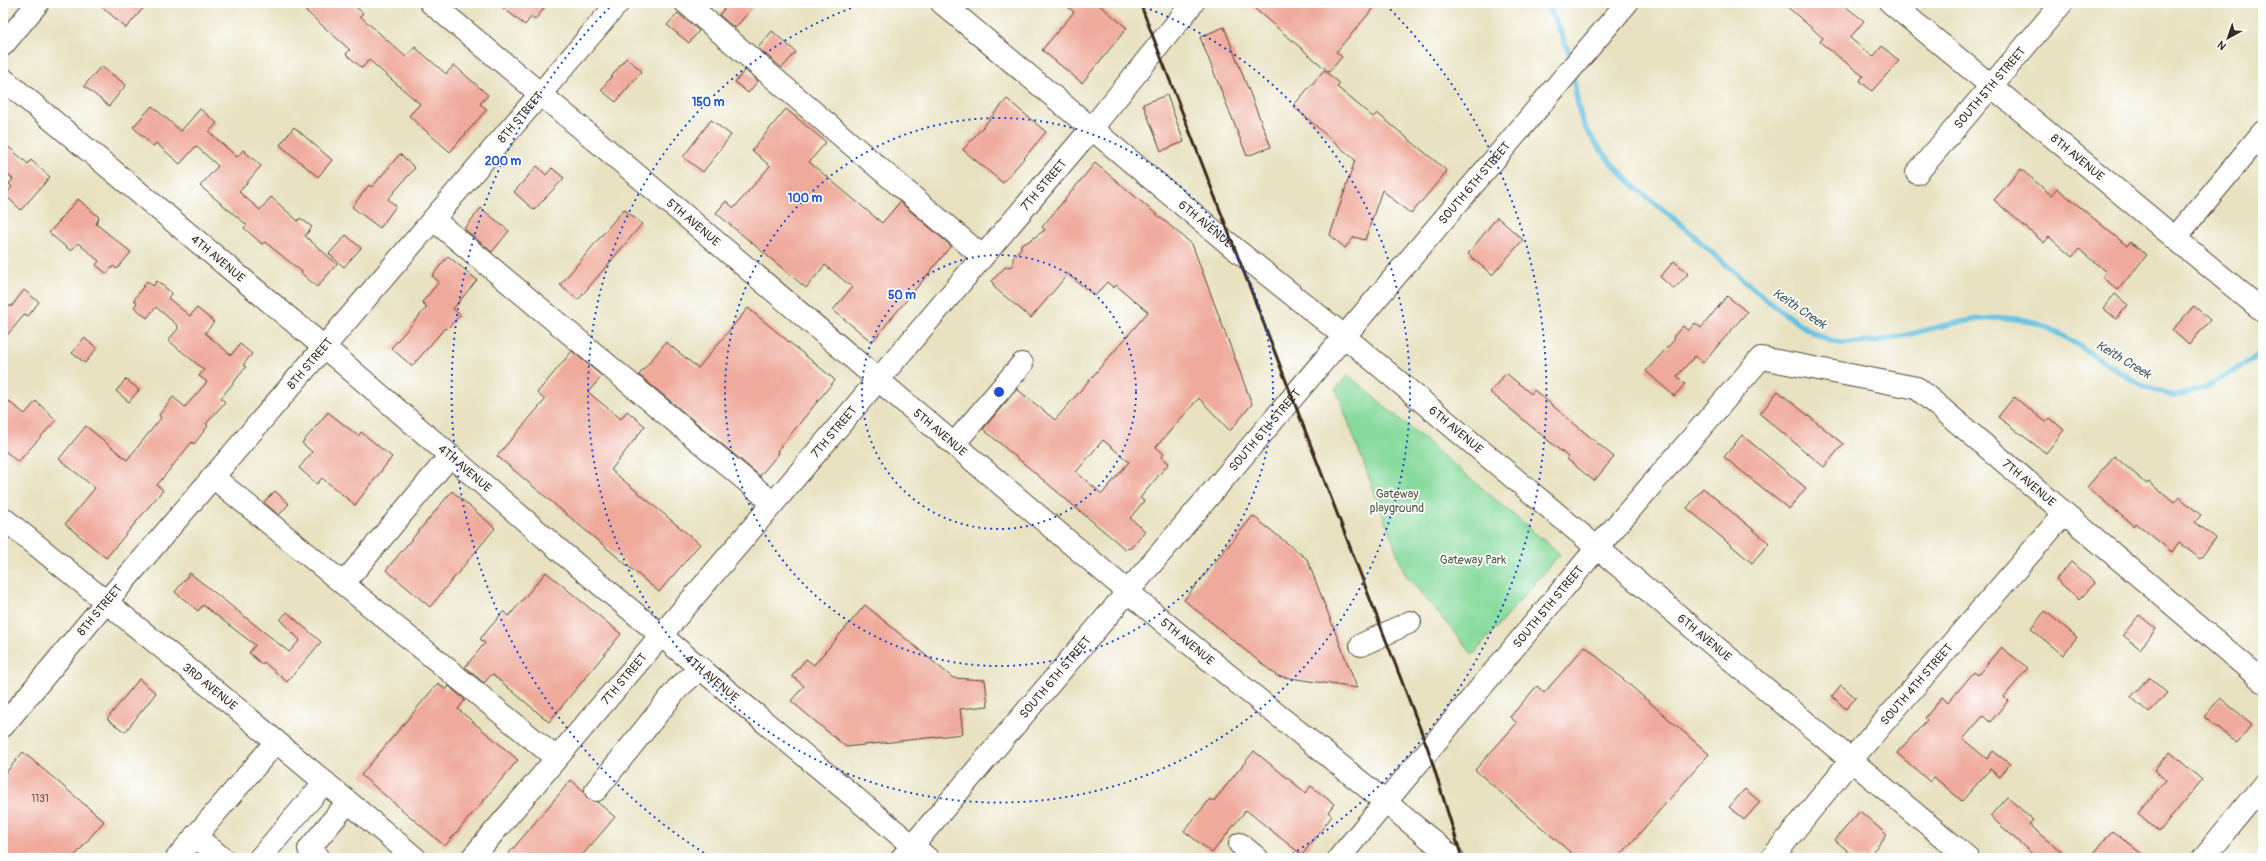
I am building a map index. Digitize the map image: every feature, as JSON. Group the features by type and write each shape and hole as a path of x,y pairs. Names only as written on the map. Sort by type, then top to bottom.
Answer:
{"street":[{"path":"3,45 38,3"},
{"name":"5TH AVENUE","path":"431,3 541,94 1127,591 1386,802 1452,858"},
{"name":"8TH STREET","path":"3,726 107,601 618,3"},
{"path":"686,3 982,256"},
{"name":"6TH AVENUE","path":"942,3 1234,248 1344,336 1968,858"},
{"name":"7TH STREET","path":"472,858 1092,128 1193,3"},
{"name":"SOUTH 6TH STREET","path":"914,854 1127,591 1628,3"},
{"name":"8TH AVENUE","path":"1891,3 2263,311"},
{"name":"SOUTH 5TH STREET","path":"1917,173 2062,3"},
{"name":"4TH AVENUE","path":"3,79 324,348 701,668 914,854"},
{"path":"2175,238 2263,132"},
{"path":"434,220 773,503"},
{"name":"SOUTH 5TH STREET","path":"1339,858 1597,548 1761,358"},
{"name":"7TH AVENUE","path":"1761,358 1917,388 2263,681"},
{"path":"954,444 1022,364"},
{"path":"344,583 450,456"},
{"path":"213,477 556,758"},
{"name":"SOUTH 4TH STREET","path":"1772,858 1851,760 2064,514"},
{"name":"3RD AVENUE","path":"3,518 107,601 415,858"},
{"path":"1362,645 1410,622"},
{"path":"596,790 678,688 701,668"},
{"path":"177,858 276,742"},
{"path":"260,858 324,782"},
{"path":"2203,858 2263,785"},
{"path":"319,858 309,849 348,802"},
{"path":"195,836 222,858"},
{"path":"1240,844 1257,858"}],"path":[{"path":"2254,858 2263,847"}],"green space":[{"name":"Gateway Park","path":"1348,375 1560,554 1473,655 1405,574 1336,389"}],"building":[{"path":"98,3 148,3 126,28"},
{"path":"297,3 351,3 363,13 360,16 406,57 415,47 446,74 454,65 488,95 480,104 487,109 450,152 409,116 420,104 369,60 362,68 346,54 350,50"},
{"path":"497,3 548,3 535,20 531,17 525,25"},
{"path":"729,3 757,3 735,28 719,15"},
{"path":"1063,3 1097,3 1127,28 1082,83 1042,50 1074,12"},
{"path":"1248,3 1378,3 1336,52 1342,57 1329,72"},
{"path":"1783,3 1841,3 1864,21 1850,38 1873,57 1882,46 1899,61 1872,91 1860,81 1863,76 1820,42 1823,38"},
{"path":"678,13 699,31 689,43 667,25"},
{"path":"1224,27 1271,147 1247,156 1200,37"},
{"path":"772,31 796,52 782,68 758,48"},
{"path":"626,58 642,71 616,102 601,90"},
{"path":"101,66 126,85 109,106 84,86"},
{"path":"745,70 758,81 748,93 735,82"},
{"path":"1324,70 1340,84 1337,87 1373,117 1377,113 1447,171 1411,214 1382,190 1365,240 1354,237 1345,248 1330,235 1355,160 1293,106"},
{"path":"1167,95 1184,142 1161,151 1143,104"},
{"path":"1007,99 1046,132 1003,183 963,150"},
{"path":"152,106 181,131 200,109 217,123 209,132 237,157 243,150 261,166 239,192 260,210 271,197 298,221 300,218 312,227 305,236 337,264 317,287 301,273 302,272 265,242 262,244 244,228 247,225 200,186 218,166 196,146 180,164 156,143 153,146 133,127"},
{"path":"786,109 826,142 809,162 882,223 900,202 951,246 872,342 833,310 852,287 825,265 806,288 716,213 726,201 734,208 770,166 752,150"},
{"path":"711,120 731,135 703,172 683,157"},
{"path":"294,127 332,160 318,177 280,145"},
{"path":"3,142 28,164 31,160 50,177 21,210 5,195 12,187 9,184 13,179 3,170"},
{"path":"400,154 415,168 388,199 396,206 380,228 352,207 369,185 372,187"},
{"path":"1095,163 1192,244 1252,404 1230,431 1199,398 1156,447 1164,454 1161,457 1169,463 1140,498 1144,501 1130,518 1145,531 1131,548 1125,549 983,429 1017,389 1055,420 1148,312 1116,285 1114,288 1107,282 1095,296 1068,274 1031,318 995,288 992,281 1005,267 1013,266 1013,258 1021,248 1021,244 1026,243 1045,230 1042,227","holes":["1103,440 1129,462 1102,494 1076,472"]},
{"path":"537,166 546,175 552,168 564,178 534,210 514,192"},
{"path":"2021,169 2051,195 2057,188 2127,246 2130,242 2147,255 2118,290 2102,277 2106,272 2079,249 2072,257 2049,237 2044,243 1994,200"},
{"path":"78,199 99,217 96,224 131,252 117,269 113,266 107,274 96,265 99,261 78,243 71,251 49,233"},
{"path":"481,208 509,231 492,252 464,229"},
{"path":"624,209 642,224 578,300 560,285"},
{"path":"1497,217 1523,240 1492,275 1468,254"},
{"path":"346,235 361,248 344,267 329,254"},
{"path":"448,256 477,280 453,309 460,315 447,329 445,328 412,366 391,348 427,307 422,302 439,282 432,276"},
{"path":"1674,261 1688,274 1674,289 1660,277"},
{"path":"147,281 153,286 157,281 172,293 168,298 190,316 197,308 214,322 205,333 231,355 240,344 252,354 243,365 246,367 221,398 225,402 206,424 208,426 194,444 192,442 157,485 163,490 106,558 65,524 95,488 59,459 86,426 127,460 161,418 159,415 173,397 185,407 207,382 199,376 204,370 168,340 178,329 178,326 156,307 147,318 134,307 137,303 134,300"},
{"path":"24,290 39,302 28,316 25,314 3,340 3,300 11,307"},
{"path":"2115,294 2128,305 2116,319 2103,308"},
{"path":"1727,296 1747,312 1703,363 1695,356 1677,376 1685,384 1674,396 1646,371 1675,339 1673,337 1683,326 1688,331 1695,323 1701,328"},
{"path":"2194,306 2210,320 2189,345 2172,330"},
{"path":"748,308 835,380 777,451 779,453 760,476 639,375 666,342 698,368"},
{"path":"84,338 97,348 85,363 72,353"},
{"path":"572,351 602,376 588,392 621,419 627,411 645,426 611,470 700,544 659,592 497,456 545,400 537,393"},
{"path":"1506,373 1531,394 1534,390 1614,457 1594,481 1567,459 1568,457 1490,392"},
{"path":"126,379 139,390 129,402 116,391"},
{"path":"1778,391 1843,444 1824,467 1760,414"},
{"path":"3,397 25,414 36,401 56,420 18,462 3,449"},
{"path":"2014,397 2046,422 2050,418 2064,430 2046,453 1998,417"},
{"path":"328,412 358,436 361,432 392,457 355,505 322,478 317,484 299,468 312,452 302,443"},
{"path":"1742,435 1806,488 1789,509 1724,457"},
{"path":"2114,456 2147,484 2149,482 2174,503 2179,497 2201,515 2195,522 2216,538 2200,559 2179,542 2172,552 2136,523 2134,526 2087,487"},
{"path":"1703,488 1769,543 1752,563 1687,508"},
{"path":"275,491 289,504 279,515 264,502"},
{"path":"452,491 495,528 430,607 386,570"},
{"path":"1253,516 1307,559 1357,688 1277,676 1184,600"},
{"path":"2071,562 2095,583 2079,600 2056,579"},
{"path":"546,572 621,634 549,722 492,674 484,683 465,667 485,643 480,639 504,611 509,616"},
{"path":"190,573 289,652 300,640 280,620 287,612 321,642 287,682 264,662 262,664 249,653 255,645 203,605 198,611 175,592"},
{"path":"865,605 953,678 985,680 988,706 960,709 963,734 846,747 791,701 804,686 792,676 806,659 814,665"},
{"path":"2045,611 2077,637 2063,655 2031,629"},
{"path":"2139,615 2156,629 2140,649 2123,635"},
{"path":"1585,646 1709,754 1618,858 1577,858 1475,770 1517,723 1510,717 1537,686 1544,693"},
{"path":"2001,647 2028,668 2004,697 2008,701 1990,722 1983,716 1963,739 1987,759 1993,751 2010,764 2000,777 1990,769 1962,801 1934,777 1930,782 1897,753 1927,720 1925,718 1942,697 1948,703 1974,672 1978,675"},
{"path":"2149,677 2167,693 2149,713 2131,697"},
{"path":"139,679 156,693 125,732 107,719"},
{"path":"438,683 446,690 449,686 465,700 458,709 518,760 445,846 361,775"},
{"path":"1841,685 1856,698 1846,709 1832,696"},
{"path":"2220,698 2252,724 2237,743 2204,717"},
{"path":"1254,751 1306,793 1311,786 1334,804 1328,812 1332,816 1302,855 1246,810 1212,853 1184,831 1210,799 1213,802"},
{"path":"23,752 104,821 73,858 3,858 3,776"},
{"path":"2170,752 2202,780 2159,832 2138,813 2166,780 2154,770"},
{"path":"571,780 584,791 588,799 597,802 615,817 580,858 505,858"},
{"path":"1745,789 1760,802 1744,820 1729,807"},
{"path":"2007,797 2033,820 2029,824 2069,858 2037,858 1990,816"},
{"path":"1860,811 1887,835 1867,858 1856,858 1835,840"},
{"path":"2112,831 2147,858 2090,858"}],"waterway":[{"name":"Keith Creek","path":"1546,3 1559,28 1572,61"},
{"name":"Keith Creek","path":"1573,76 1581,118 1590,136 1612,164 1642,193 1682,225 1759,293 1805,328 1825,339 1841,343 1865,342 1888,339 1981,319 2005,318 2029,321 2046,327 2065,337 2127,377 2147,387 2165,394 2180,395 2202,388 2223,378 2263,353"}],"railway":[{"path":"1140,3 1428,749 1462,858"}],"park label":[{"name":"Gateway playground","path":"1397,501"}]}
